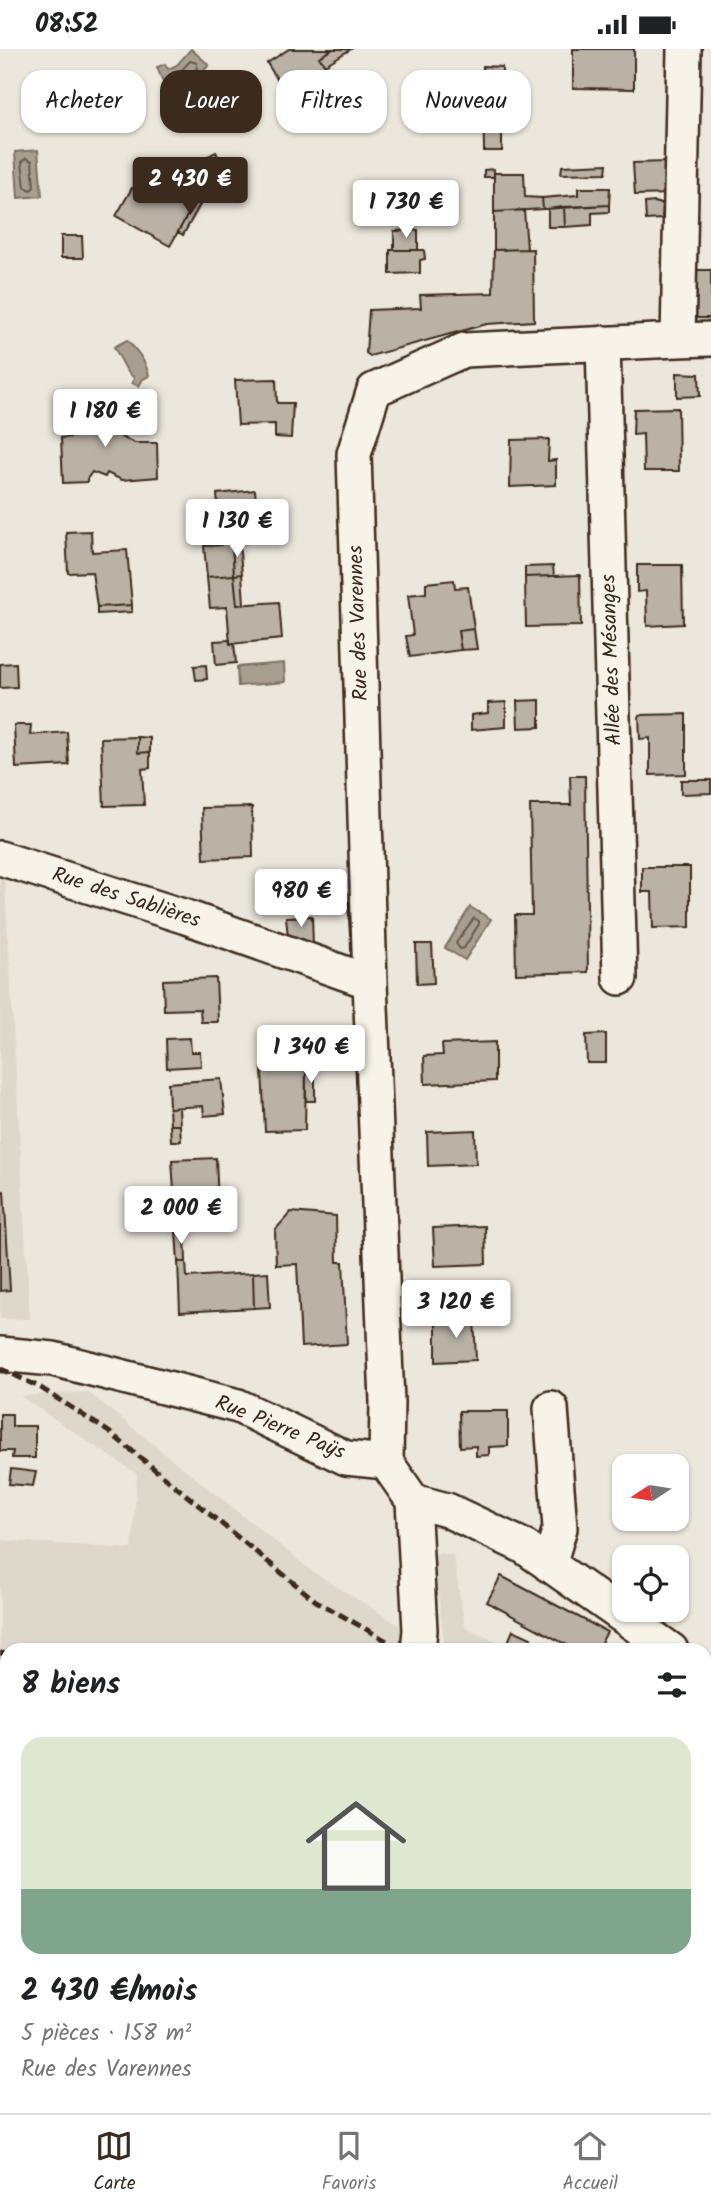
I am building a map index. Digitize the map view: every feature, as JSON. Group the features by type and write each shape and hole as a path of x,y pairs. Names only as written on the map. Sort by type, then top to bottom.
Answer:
{"street":[{"path":"678,340 684,49"},
{"name":"Rue des Varennes","path":"386,1462 387,1402 370,982 354,454 374,390 464,350 711,339"},
{"name":"Allée des Mésanges","path":"603,343 620,978"},
{"name":"Rue des Sablières","path":"0,858 186,917 370,982"},
{"name":"Rue Pierre Paÿs","path":"0,1355 53,1359 238,1406 346,1458 386,1462"},
{"path":"549,1565 560,1528 551,1408"},
{"path":"386,1462 413,1500 419,1643"},
{"path":"413,1500 446,1510 523,1546 661,1643"}],"shaded area":[{"path":"0,848 3,849 30,1319 0,1319"},
{"path":"88,1392 312,1571 407,1630 406,1643 0,1643 0,1540 132,1549 137,1474 20,1396"},
{"path":"438,1553 453,1555 465,1627 501,1643 443,1643 434,1557"}],"water":[{"path":"191,49 209,65 204,70 160,70 160,74 157,67 165,64 168,69 177,65"},
{"path":"38,150 42,196 18,198 15,152"},
{"path":"127,340 148,371 149,376 143,379 139,386 132,383 134,378 114,347"},
{"path":"284,663 285,682 238,686 237,667"},
{"path":"470,907 491,919 465,960 445,948"}],"building":[{"path":"289,49 333,49 319,57 329,70 276,70 276,77 267,63"},
{"path":"333,49 351,49 325,65 319,57"},
{"path":"573,49 634,49 634,89 573,88"},
{"path":"483,66 502,67 502,70 483,70"},
{"path":"484,133 502,133 502,151 484,151"},
{"path":"216,152 233,188 228,190 217,169 200,177 194,163"},
{"path":"666,162 672,194 635,195 633,163"},
{"path":"194,163 200,177 217,169 228,190 201,203 196,200 170,246 116,216 132,188 152,200 162,178"},
{"path":"607,164 606,173 561,174 562,166"},
{"path":"494,169 494,177 484,177 484,170"},
{"path":"494,173 524,173 525,197 542,198 543,209 494,212"},
{"path":"578,188 610,188 609,205 543,209 542,198 578,195"},
{"path":"196,200 201,203 183,235 178,232"},
{"path":"645,203 663,205 662,219 646,220"},
{"path":"609,205 609,212 592,213 592,225 565,227 564,207"},
{"path":"564,207 565,227 548,227 548,209"},
{"path":"524,210 527,249 494,250 494,212"},
{"path":"418,230 418,250 394,250 394,231"},
{"path":"61,236 82,236 83,258 61,258"},
{"path":"533,249 534,321 487,324 370,356 366,353 369,310 421,308 420,295 493,293 494,250"},
{"path":"390,250 424,250 425,259 420,260 420,273 390,274"},
{"path":"696,270 711,270 711,318 696,318"},
{"path":"677,373 699,374 700,396 677,397"},
{"path":"276,379 277,403 293,403 291,438 275,437 275,424 238,425 235,380"},
{"path":"78,401 108,401 110,421 124,430 121,437 135,443 157,443 158,477 122,480 107,473 105,477 92,472 87,482 63,483 61,438 79,436"},
{"path":"678,408 679,471 644,471 643,434 633,435 634,409"},
{"path":"549,439 548,461 556,460 556,485 510,487 511,440"},
{"path":"255,490 259,541 232,544 234,575 207,577 204,546 221,545 217,494"},
{"path":"91,531 92,552 127,550 132,605 97,607 92,572 68,573 66,532"},
{"path":"239,543 242,574 234,575 232,544"},
{"path":"637,565 682,565 683,624 647,626 646,591 637,592"},
{"path":"553,566 554,576 525,577 525,567"},
{"path":"242,574 244,604 237,605 234,575"},
{"path":"234,575 237,605 279,602 282,639 230,644 227,607 210,608 207,577"},
{"path":"580,575 581,626 526,627 525,577"},
{"path":"454,580 455,588 468,587 474,629 458,631 461,650 410,657 406,636 413,635 408,595 426,593 426,583"},
{"path":"132,605 132,612 97,614 97,607"},
{"path":"474,629 477,649 461,650 458,631"},
{"path":"230,640 230,644 234,643 236,663 216,665 214,641"},
{"path":"16,663 17,687 0,688 0,664"},
{"path":"206,665 207,679 196,680 194,666"},
{"path":"540,700 540,727 518,728 517,701"},
{"path":"506,702 506,727 471,730 471,715 488,713 488,703"},
{"path":"686,714 686,774 650,775 650,738 640,739 639,715"},
{"path":"14,725 31,725 30,735 67,732 69,765 16,768"},
{"path":"138,737 150,738 150,752 138,753"},
{"path":"138,737 138,753 150,752 150,768 142,769 144,805 104,806 101,738"},
{"path":"570,776 585,776 588,972 516,974 515,915 532,915 530,805 571,805"},
{"path":"681,780 711,780 711,793 681,794"},
{"path":"252,807 253,857 204,859 202,808"},
{"path":"642,867 690,867 690,927 653,928 652,892 642,892"},
{"path":"361,901 362,937 350,935 348,902"},
{"path":"312,916 313,945 288,937 286,917"},
{"path":"416,944 432,944 434,983 417,984"},
{"path":"216,978 218,1022 201,1022 200,1009 164,1010 163,980"},
{"path":"606,1034 606,1063 587,1063 586,1035"},
{"path":"190,1038 191,1052 200,1052 201,1066 167,1068 166,1039"},
{"path":"495,1042 495,1081 425,1084 424,1056 443,1055 442,1044"},
{"path":"306,1068 315,1068 315,1101 306,1101"},
{"path":"306,1068 305,1130 265,1131 262,1069"},
{"path":"221,1079 225,1114 204,1116 203,1106 169,1108 168,1083"},
{"path":"169,1108 179,1108 180,1125 170,1125"},
{"path":"170,1125 180,1125 181,1141 171,1141"},
{"path":"475,1130 476,1164 428,1166 427,1132"},
{"path":"216,1158 218,1204 175,1207 172,1160"},
{"path":"4,1191 10,1290 0,1291 0,1192"},
{"path":"291,1212 336,1216 337,1262 343,1262 347,1344 301,1347 297,1264 276,1265 275,1230"},
{"path":"485,1226 486,1264 435,1266 433,1228"},
{"path":"176,1231 185,1231 186,1262 178,1262"},
{"path":"178,1262 186,1262 187,1277 253,1273 254,1308 180,1312"},
{"path":"268,1272 270,1307 254,1308 253,1273"},
{"path":"474,1317 476,1360 436,1362 436,1319"},
{"path":"459,1411 508,1411 508,1446 489,1447 489,1455 476,1456 476,1446 460,1447"},
{"path":"0,1414 12,1414 12,1426 35,1426 35,1458 12,1458 13,1451 0,1451"},
{"path":"11,1469 36,1472 33,1486 9,1484"},
{"path":"501,1576 607,1632 601,1643 563,1643 487,1602"},
{"path":"513,1630 531,1638 529,1643 508,1642"}],"railway":[{"path":"0,1368 41,1388 109,1432 316,1601 391,1643"}]}
